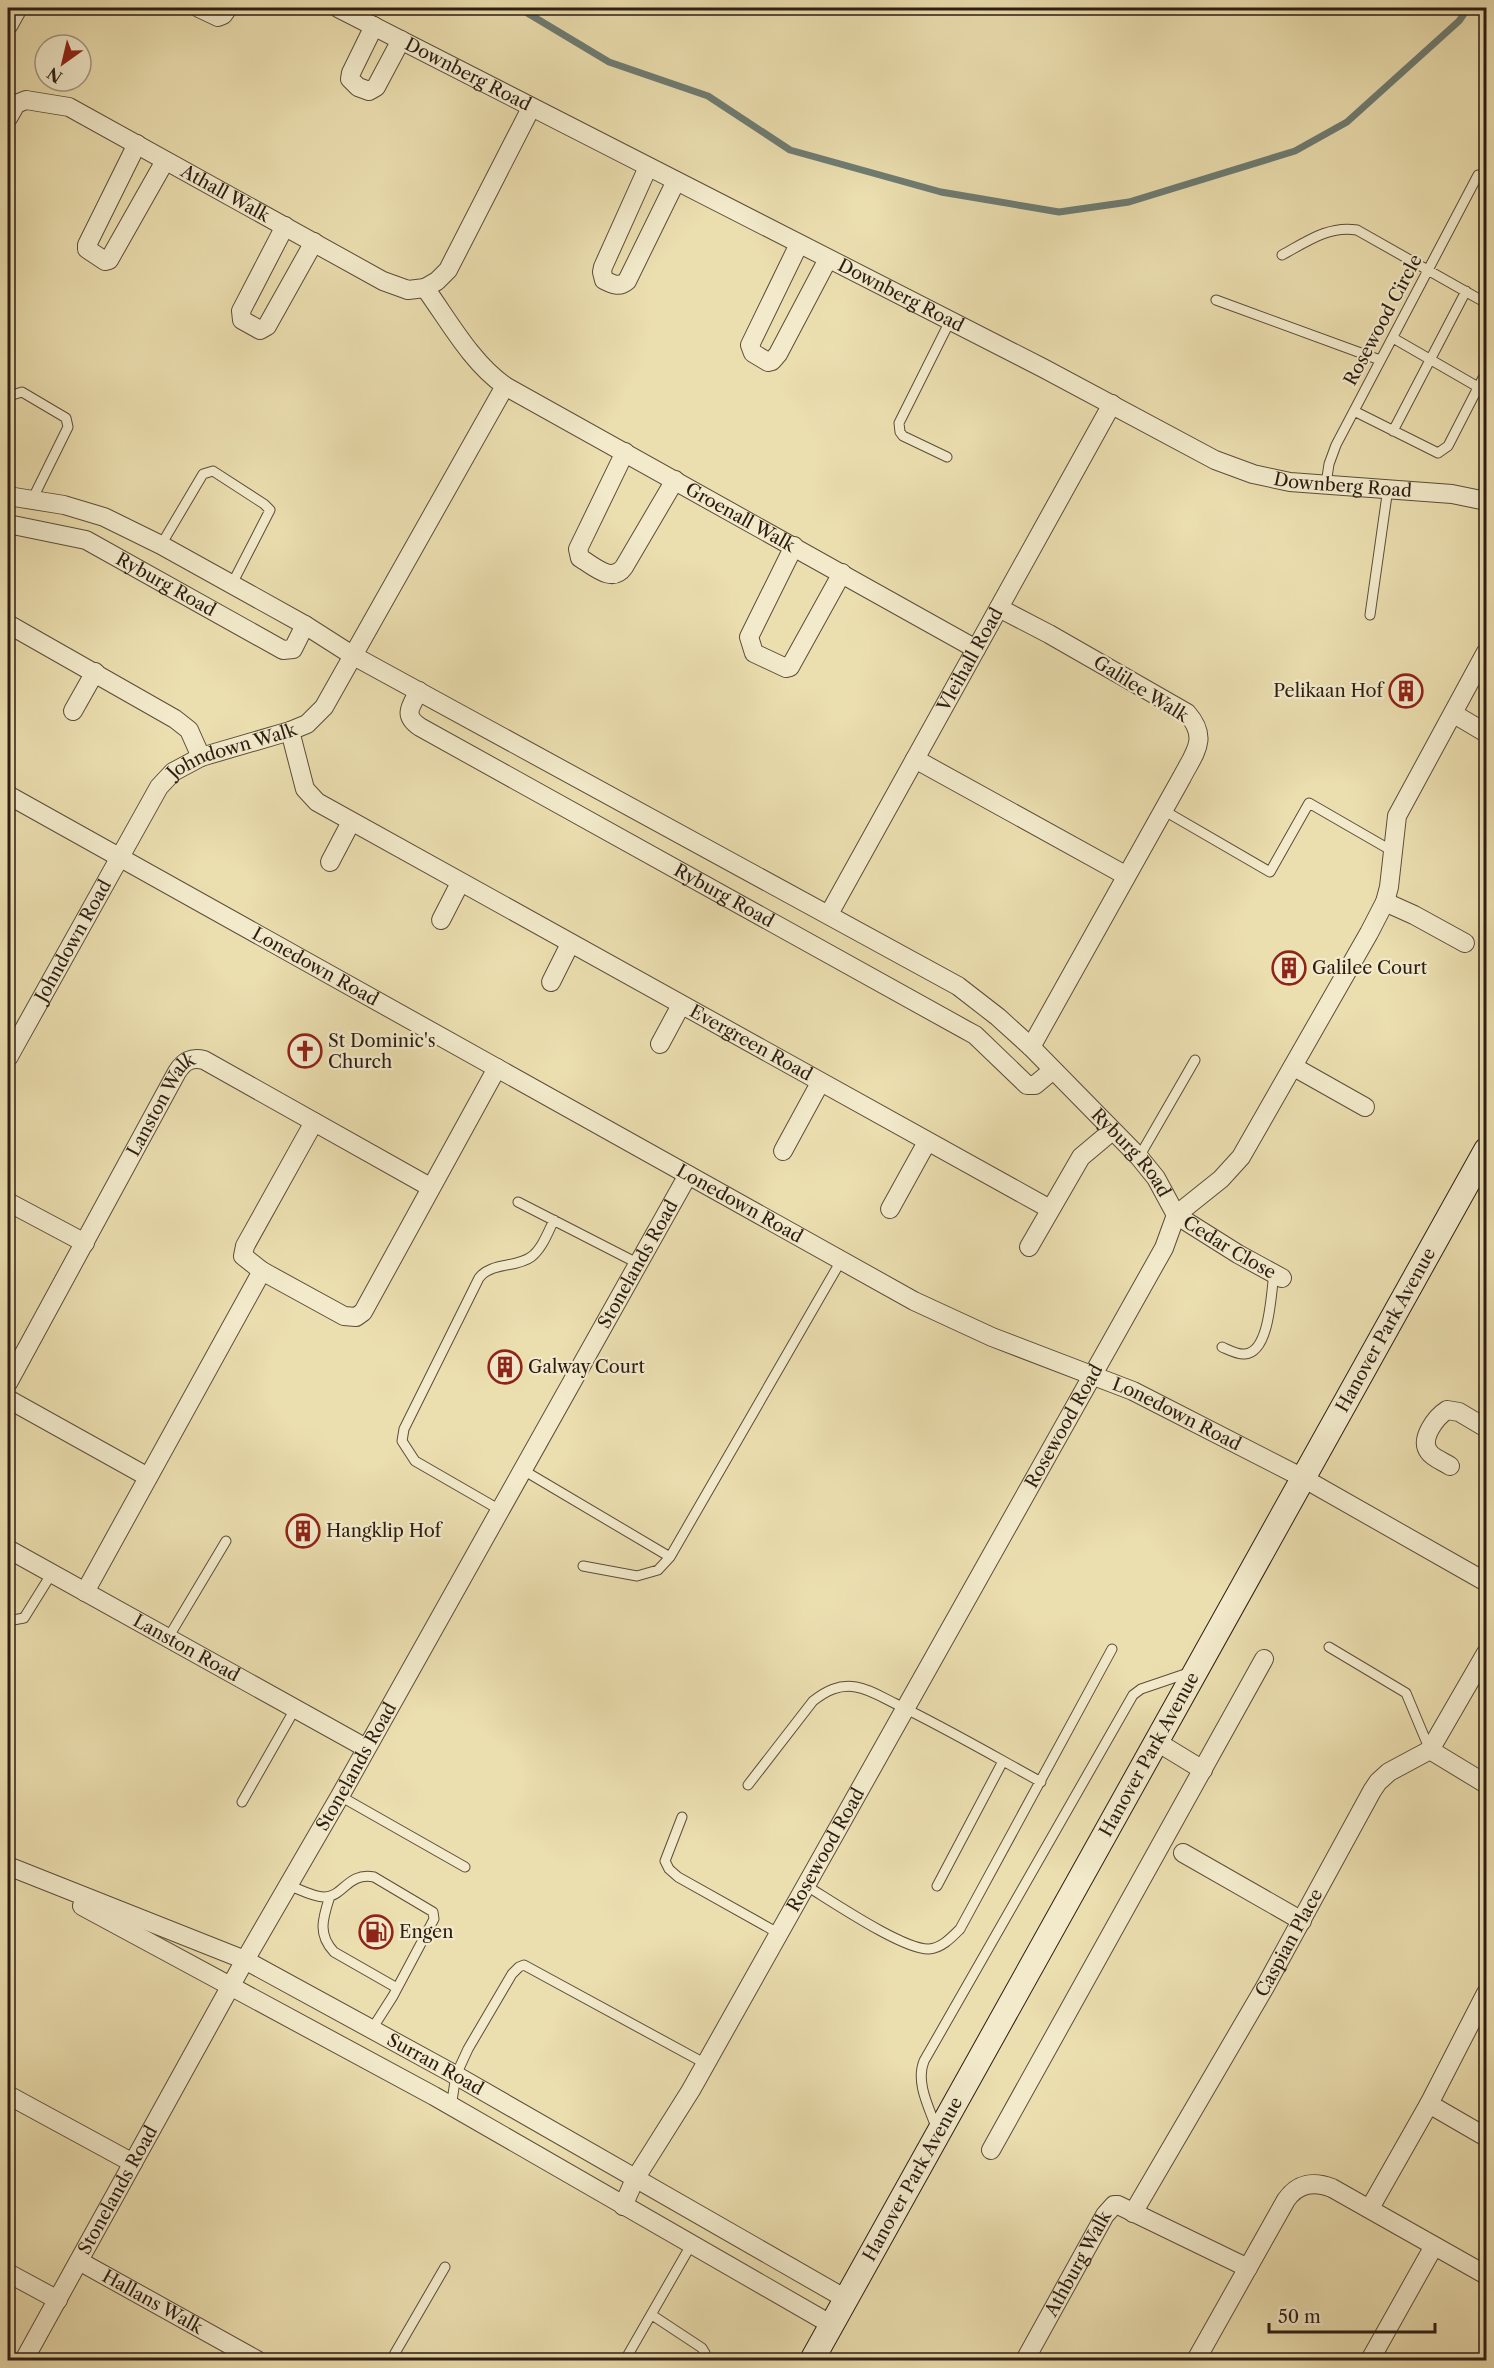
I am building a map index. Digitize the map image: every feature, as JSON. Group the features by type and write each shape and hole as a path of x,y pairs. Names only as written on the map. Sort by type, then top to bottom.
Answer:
{"street":[{"path":"8,26 18,8"},
{"path":"199,8 218,17 223,15 228,8"},
{"name":"Downberg Road","path":"338,8 1231,467 1272,479 1452,494 1486,501"},
{"path":"375,26 351,74 350,79 358,87 369,91 376,87 401,40"},
{"name":"Athall Walk","path":"8,118 16,104 26,100 69,107 395,287 408,290 425,288"},
{"path":"425,288 437,281 448,270 531,108"},
{"name":"Athall Walk","path":"137,144 87,245 87,249 105,261 109,260 165,161"},
{"path":"648,167 603,267 602,278 604,280 616,285 627,281 676,182"},
{"name":"Athall Walk","path":"285,226 241,312 242,320 260,330 267,326 314,242"},
{"path":"799,244 750,345 753,353 768,362 778,354 828,259"},
{"name":"Groenall Walk","path":"425,288 479,363 505,386 976,649"},
{"path":"352,655 394,586 505,386"},
{"name":"Vleihall Road","path":"829,914 1112,404"},
{"path":"625,452 578,549 580,558 608,575 617,574 624,567 675,480"},
{"name":"Ryburg Road","path":"8,496 64,505 104,518 161,544 305,625 352,655 958,986 998,1017 1031,1047 1139,1157 1156,1178 1176,1215"},
{"name":"Ryburg Road","path":"8,524 86,540 283,650 293,649 305,625"},
{"path":"794,546 749,637 754,653 786,668 790,667 842,573"},
{"name":"Galilee Walk","path":"999,608 1167,700 1187,713 1196,723 1200,736 1197,747 1163,810 1031,1047"},
{"path":"8,624 180,723 193,736 201,758"},
{"path":"1176,1215 1221,1179 1241,1157 1294,1068 1385,902 1394,852 1397,816 1486,652"},
{"name":"Johndown Walk","path":"121,856 159,787 172,772 201,758 307,724 318,715 330,698 352,655"},
{"path":"73,711 95,672"},
{"name":"Ryburg Road","path":"419,691 410,706 409,713 412,722 420,727 975,1035 1027,1085 1035,1085 1053,1070"},
{"path":"1454,714 1486,733"},
{"name":"Evergreen Road","path":"290,731 305,789 317,802 1050,1209"},
{"path":"915,759 1125,875"},
{"name":"Lonedown Road","path":"8,795 121,856 914,1301 992,1337 1133,1391 1304,1478 1486,1582"},
{"path":"330,862 351,822"},
{"name":"Johndown Road","path":"8,1058 121,856"},
{"path":"441,920 460,883"},
{"path":"1385,902 1465,943"},
{"path":"551,982 570,944"},
{"name":"Evergreen Road","path":"660,1044 681,1005"},
{"name":"Lanston Walk","path":"8,1383 177,1072 185,1062 193,1059 204,1060 430,1188"},
{"path":"314,1122 244,1250 245,1260 344,1316 350,1318 361,1316 497,1068"},
{"path":"1294,1068 1365,1107"},
{"name":"Evergreen Road","path":"783,1151 820,1083"},
{"path":"1029,1247 1081,1157 1112,1131"},
{"path":"890,1209 927,1142"},
{"name":"Hanover Park Avenue","path":"812,2361 1486,1150"},
{"name":"Stonelands Road","path":"24,2361 245,1960 340,1796 688,1175"},
{"path":"8,1202 85,1243"},
{"name":"Cedar Close","path":"1176,1215 1278,1276"},
{"name":"Rosewood Road","path":"623,2206 635,2179 706,2064 1164,1248 1176,1215"},
{"path":"85,1592 262,1271"},
{"path":"8,1399 148,1477"},
{"path":"1450,1466 1428,1451 1427,1437 1437,1418 1447,1410 1459,1412 1486,1428"},
{"name":"Lanston Road","path":"8,1549 366,1748"},
{"path":"1486,1653 1430,1750 1486,1784"},
{"path":"991,2150 1264,1659"},
{"path":"1157,1742 1203,1770"},
{"name":"Caspian Place","path":"1133,2213 1265,1987 1378,1782 1389,1772 1430,1750"},
{"path":"1183,1853 1302,1921"},
{"name":"Surran Road","path":"8,1866 245,1960 456,2075 846,2299"},
{"name":"Surran Road","path":"8,1866 451,2107 832,2325"},
{"path":"1370,2208 1429,2104 1486,1993"},
{"path":"8,2095 133,2163"},
{"path":"1429,2104 1486,2137"},
{"path":"1196,2361 1286,2200 1293,2191 1301,2186 1323,2185 1370,2208 1486,2275"},
{"name":"Athburg Walk","path":"1025,2361 1108,2209 1118,2205 1248,2268"},
{"path":"1370,2361 1434,2246"},
{"name":"Hallans Walk","path":"79,2261 257,2361"},
{"path":"8,2273 58,2300"}],"lane":[{"name":"Rosewood Circle","path":"1326,484 1332,454 1478,175"},
{"path":"1282,255 1329,231 1347,228 1357,230 1486,303"},
{"path":"1393,431 1466,291"},
{"path":"1216,300 1380,360"},
{"path":"947,457 903,436 899,423 950,321"},
{"path":"1393,338 1478,387"},
{"path":"1354,411 1438,453 1448,446 1486,372"},
{"path":"8,402 12,395 22,392 66,418 68,423 32,500"},
{"path":"161,544 203,474 213,471 270,510 232,584"},
{"path":"1370,615 1388,488"},
{"path":"1163,810 1270,872 1309,803 1394,852"},
{"path":"1139,1157 1195,1060"},
{"path":"518,1202 639,1264"},
{"path":"500,1510 415,1461 402,1441 404,1429 479,1278 487,1270 531,1258 537,1252 554,1220"},
{"path":"583,1566 637,1576 658,1570 670,1557 842,1259"},
{"path":"1222,1347 1242,1355 1258,1347 1265,1333 1278,1276"},
{"path":"523,1470 670,1557"},
{"path":"168,1638 226,1541"},
{"path":"8,1618 13,1620 24,1618 52,1574"},
{"path":"1329,1647 1406,1693 1430,1750"},
{"path":"805,1885 901,1942 920,1948 938,1947 960,1929 1112,1649"},
{"path":"939,2135 920,2080 924,2061 1133,1695 1141,1689 1198,1669"},
{"path":"748,1785 813,1701 826,1691 841,1686 856,1687 906,1709 1041,1782"},
{"path":"242,1802 295,1709"},
{"path":"937,1887 1003,1761"},
{"path":"340,1796 465,1868"},
{"path":"682,1817 665,1861 669,1869 678,1877 778,1933"},
{"path":"288,1885 316,1896 330,1896 363,1875 374,1877 431,1909 434,1919 372,2029"},
{"path":"330,1896 322,1931 327,1945 334,1952 397,1988"},
{"path":"451,2107 456,2075 468,2049 512,1974 524,1965 706,2064"},
{"path":"625,2361 691,2245"},
{"path":"391,2361 445,2267"},
{"path":"652,2315 702,2348 705,2353 702,2361"}],"waterway":[{"path":"519,8 609,62 708,96 790,150 941,192 1059,212 1129,202 1295,151 1347,122 1459,21 1468,8"}],"place":[{"name":"Pelikaan Hof","path":"1406,691"},
{"name":"Galilee Court","path":"1289,968"},
{"name":"St Dominic's Church","path":"305,1051"},
{"name":"Galway Court","path":"505,1367"},
{"name":"Hangklip Hof","path":"303,1531"},
{"name":"Engen","path":"376,1932"}]}
